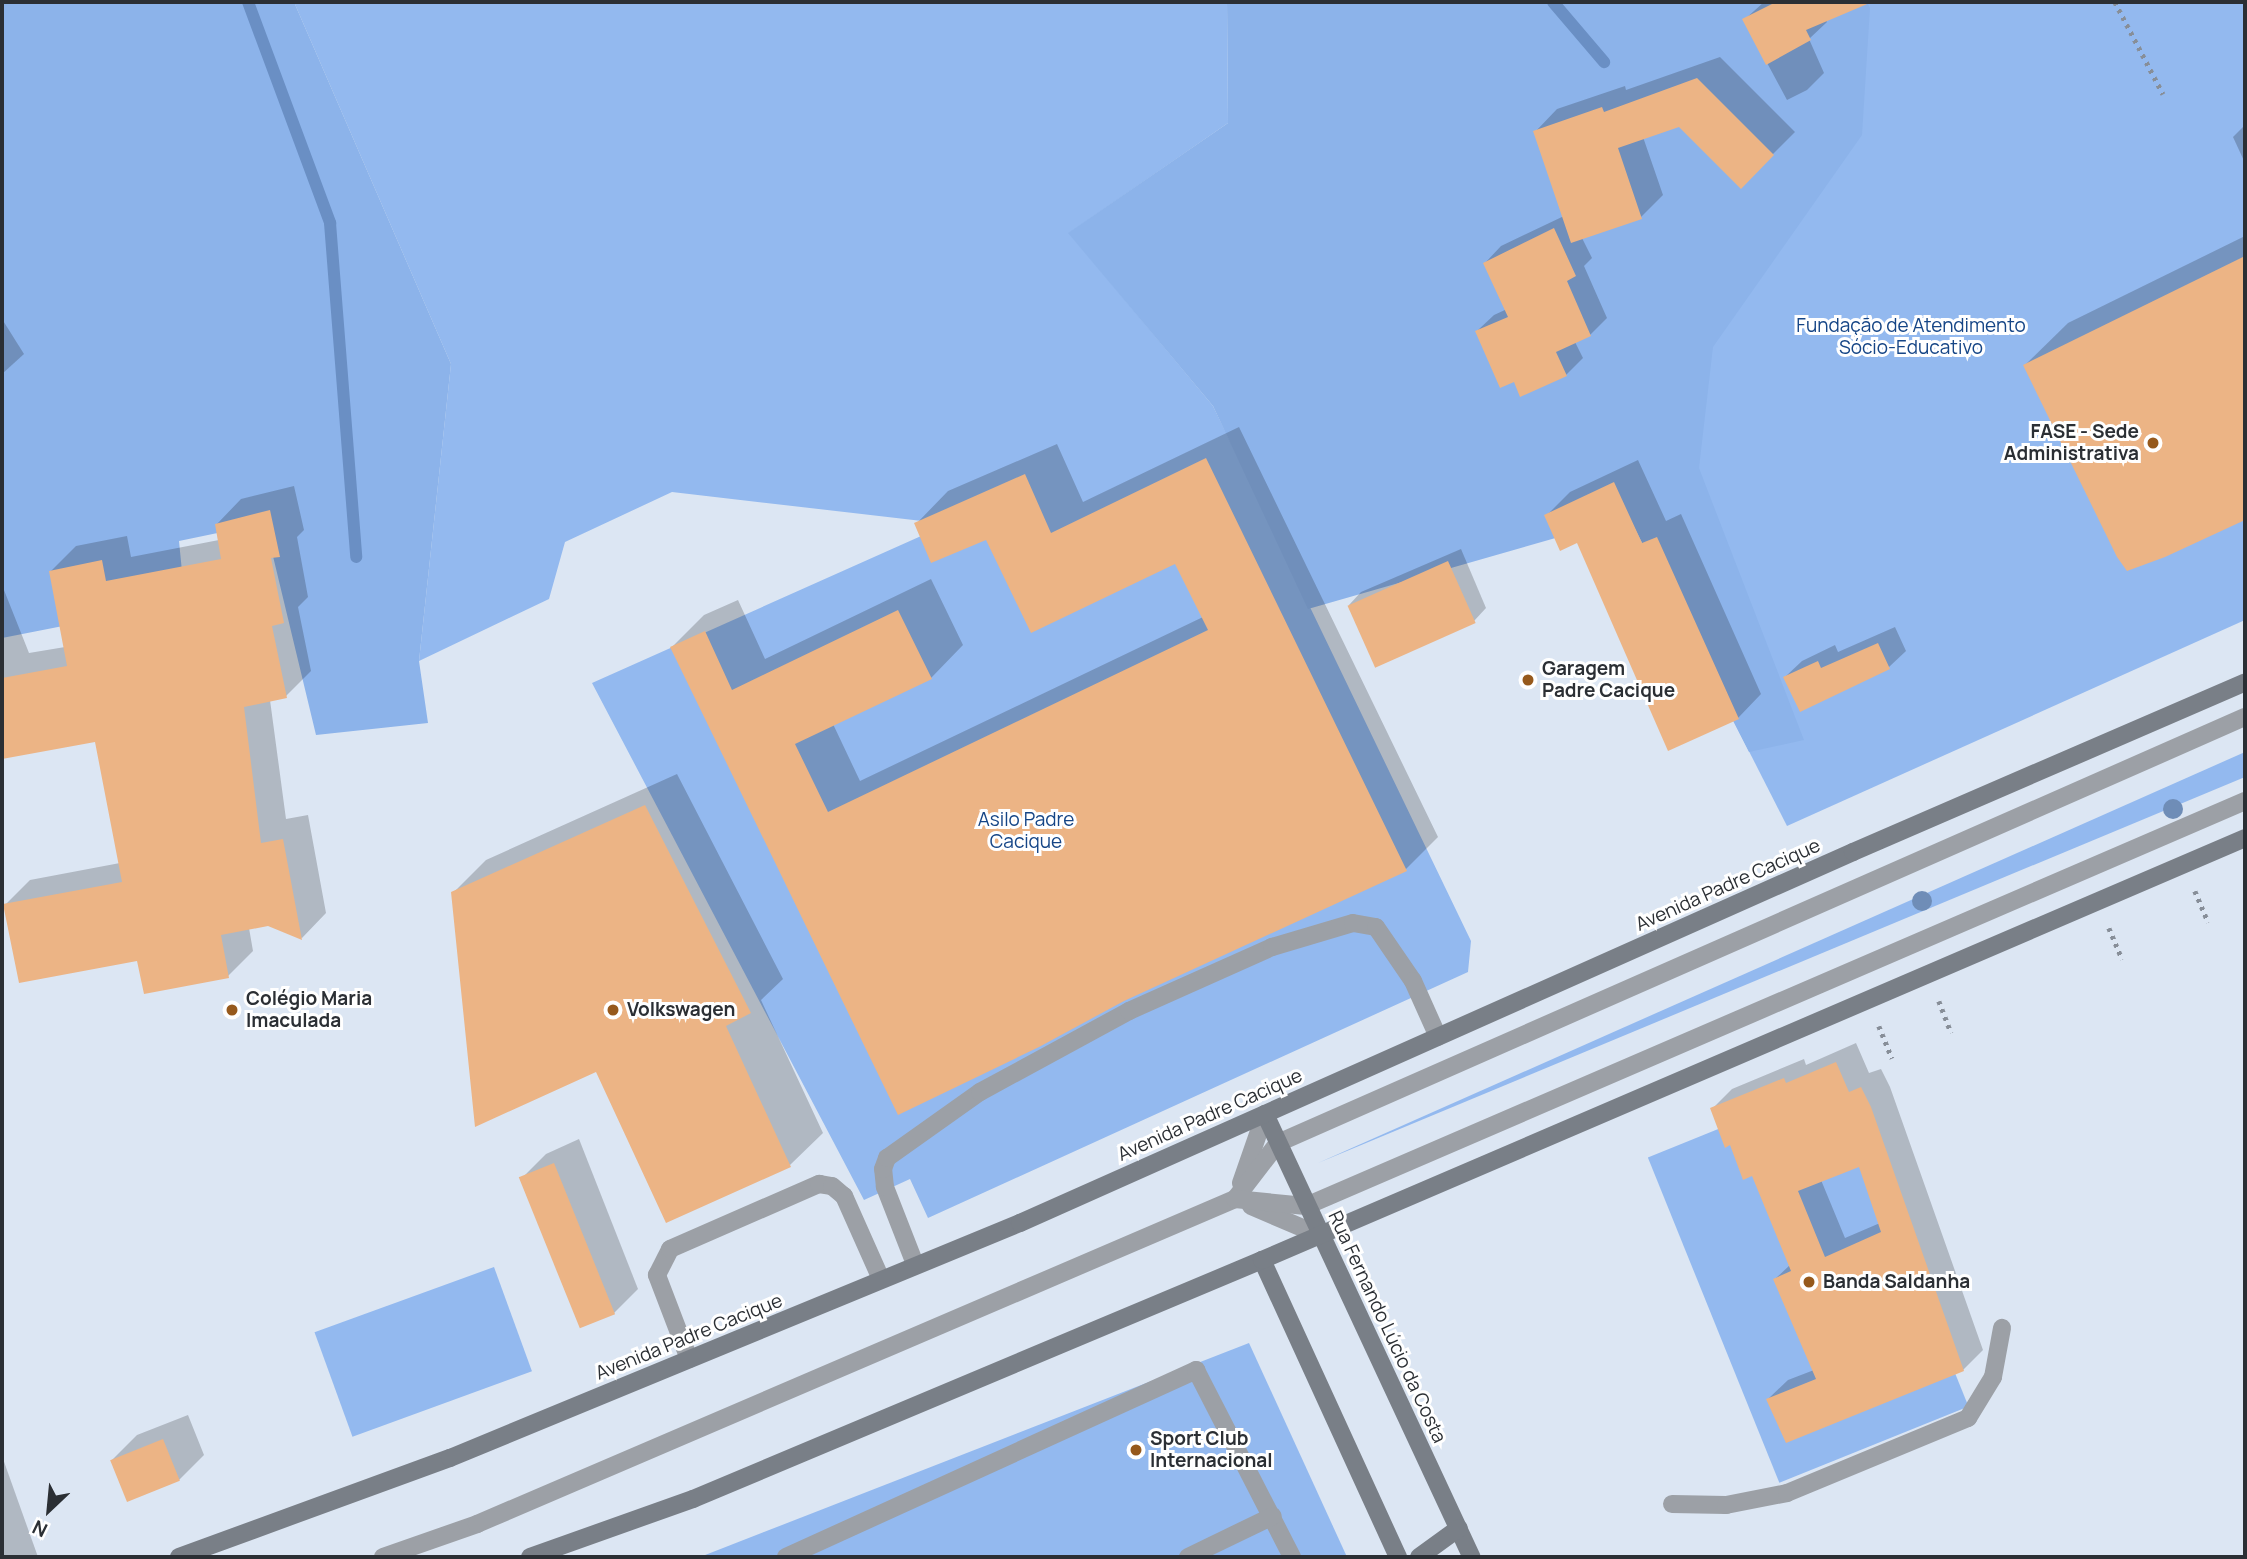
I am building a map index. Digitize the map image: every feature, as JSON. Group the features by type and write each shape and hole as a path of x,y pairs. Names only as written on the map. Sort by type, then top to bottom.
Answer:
{"main road":[{"name":"Avenida Padre Cacique","path":"180,1557 450,1458 915,1264 1020,1223 2245,682"},
{"path":"530,1557 693,1499 1262,1260 2245,838"},
{"name":"Rua Fernando Lúcio da Costa","path":"1265,1114 1319,1235 1472,1557"},
{"path":"1262,1260 1398,1557"},
{"path":"1419,1557 1459,1528"}],"lane":[{"path":"1235,1199 1278,1143 2245,717"},
{"path":"383,1557 477,1524 1235,1199 1306,1206 2245,801"},
{"path":"915,1264 885,1186 883,1169 887,1157 980,1092 1129,1011 1272,947 1353,923 1376,927 1413,981 1438,1037"},
{"path":"1235,1199 1265,1114"},
{"path":"689,1359 657,1275 670,1249 819,1184 832,1186 844,1196 881,1279"},
{"path":"1235,1199 1319,1235"},
{"path":"1672,1504 1726,1505 1787,1493 1968,1418 1993,1377 2002,1328"},
{"path":"786,1557 1041,1438 1196,1370 1292,1557"},
{"path":"1188,1557 1273,1516"}],"path":[{"path":"2115,2 2163,94"}],"green space":[{"name":"Asilo Padre Cacique","path":"294,2 1227,2 1228,123 1069,233 1213,406 1471,941 1468,972 928,1218 910,1179 864,1200 592,683 948,524 672,492 565,542 549,599 419,661 451,364"},
{"name":"Fundação de Atendimento Sócio-Educativo","path":"1368,2 2245,2 2245,620 1787,826"},
{"path":"2245,752 2245,777 1318,1163"},
{"name":"Banda Saldanha","path":"1837,1081 1968,1406 1779,1483 1648,1157"},
{"path":"494,1267 532,1371 352,1437 315,1332"},
{"name":"Sport Club Internacional","path":"1249,1343 1347,1557 700,1557"}],"shaded area":[{"path":"2,2 294,2 451,364 419,661 428,723 316,735 265,523 179,541 185,602 2,638"},
{"path":"1227,2 1867,2 1870,8 1862,135 1713,347 1699,468 1804,740 1749,752 1629,517 1308,609 1213,406 1068,233 1228,123"}],"building":[{"path":"1776,2 1872,2 1806,30 1811,40 1766,65 1742,19"},
{"path":"1697,78 1774,155 1741,189 1679,127 1618,148 1642,219 1571,243 1533,131 1602,107 1604,112"},
{"path":"1554,228 1576,276 1567,281 1591,336 1556,352 1567,376 1520,397 1514,382 1500,388 1475,331 1508,317 1483,263"},
{"name":"FASE - Sede Administrativa","path":"2245,256 2245,520 2165,557 2127,571 2117,557 2023,365"},
{"path":"1206,458 1407,871 1124,1001 1039,1047 898,1115 670,647 705,631 732,690 898,610 932,679 795,744 828,812 1208,630 1175,564 1031,633 986,540 931,563 914,523 1025,474 1051,533"},
{"path":"1614,482 1642,543 1657,537 1739,719 1668,751 1577,543 1560,551 1544,515"},
{"path":"270,510 280,557 271,558 284,623 272,626 287,698 244,707 261,843 283,839 302,940 268,926 221,935 229,978 144,994 137,961 19,983 3,904 122,882 95,742 2,759 2,678 67,666 49,571 102,560 106,581 221,559 215,524"},
{"path":"1448,561 1476,623 1375,668 1348,606"},
{"path":"1878,643 1890,669 1800,712 1783,677 1818,661 1821,668"},
{"path":"645,805 751,1013 726,1026 791,1167 666,1223 596,1072 475,1127 451,892"},
{"path":"1836,1062 1849,1092 1861,1087 1871,1107 1964,1371 1786,1443 1766,1399 1816,1379 1773,1279 1791,1271 1752,1176 1743,1180 1730,1145 1725,1148 1710,1108 1784,1078 1786,1083","holes":["1859,1167 1881,1232 1825,1257 1798,1191"]},
{"path":"554,1163 615,1314 580,1328 519,1177"},
{"path":"163,1439 180,1481 127,1502 110,1460"}],"waterway":[{"path":"248,2 330,223 356,557"},
{"path":"1553,2 1604,62"}],"place":[{"name":"FASE - Sede Administrativa","path":"2153,443"},
{"name":"Garagem Padre Cacique","path":"1528,680"},
{"name":"Colégio Maria Imaculada","path":"232,1010"},
{"name":"Volkswagen","path":"613,1010"},
{"name":"Banda Saldanha","path":"1809,1282"},
{"name":"Sport Club Internacional","path":"1136,1450"}]}
